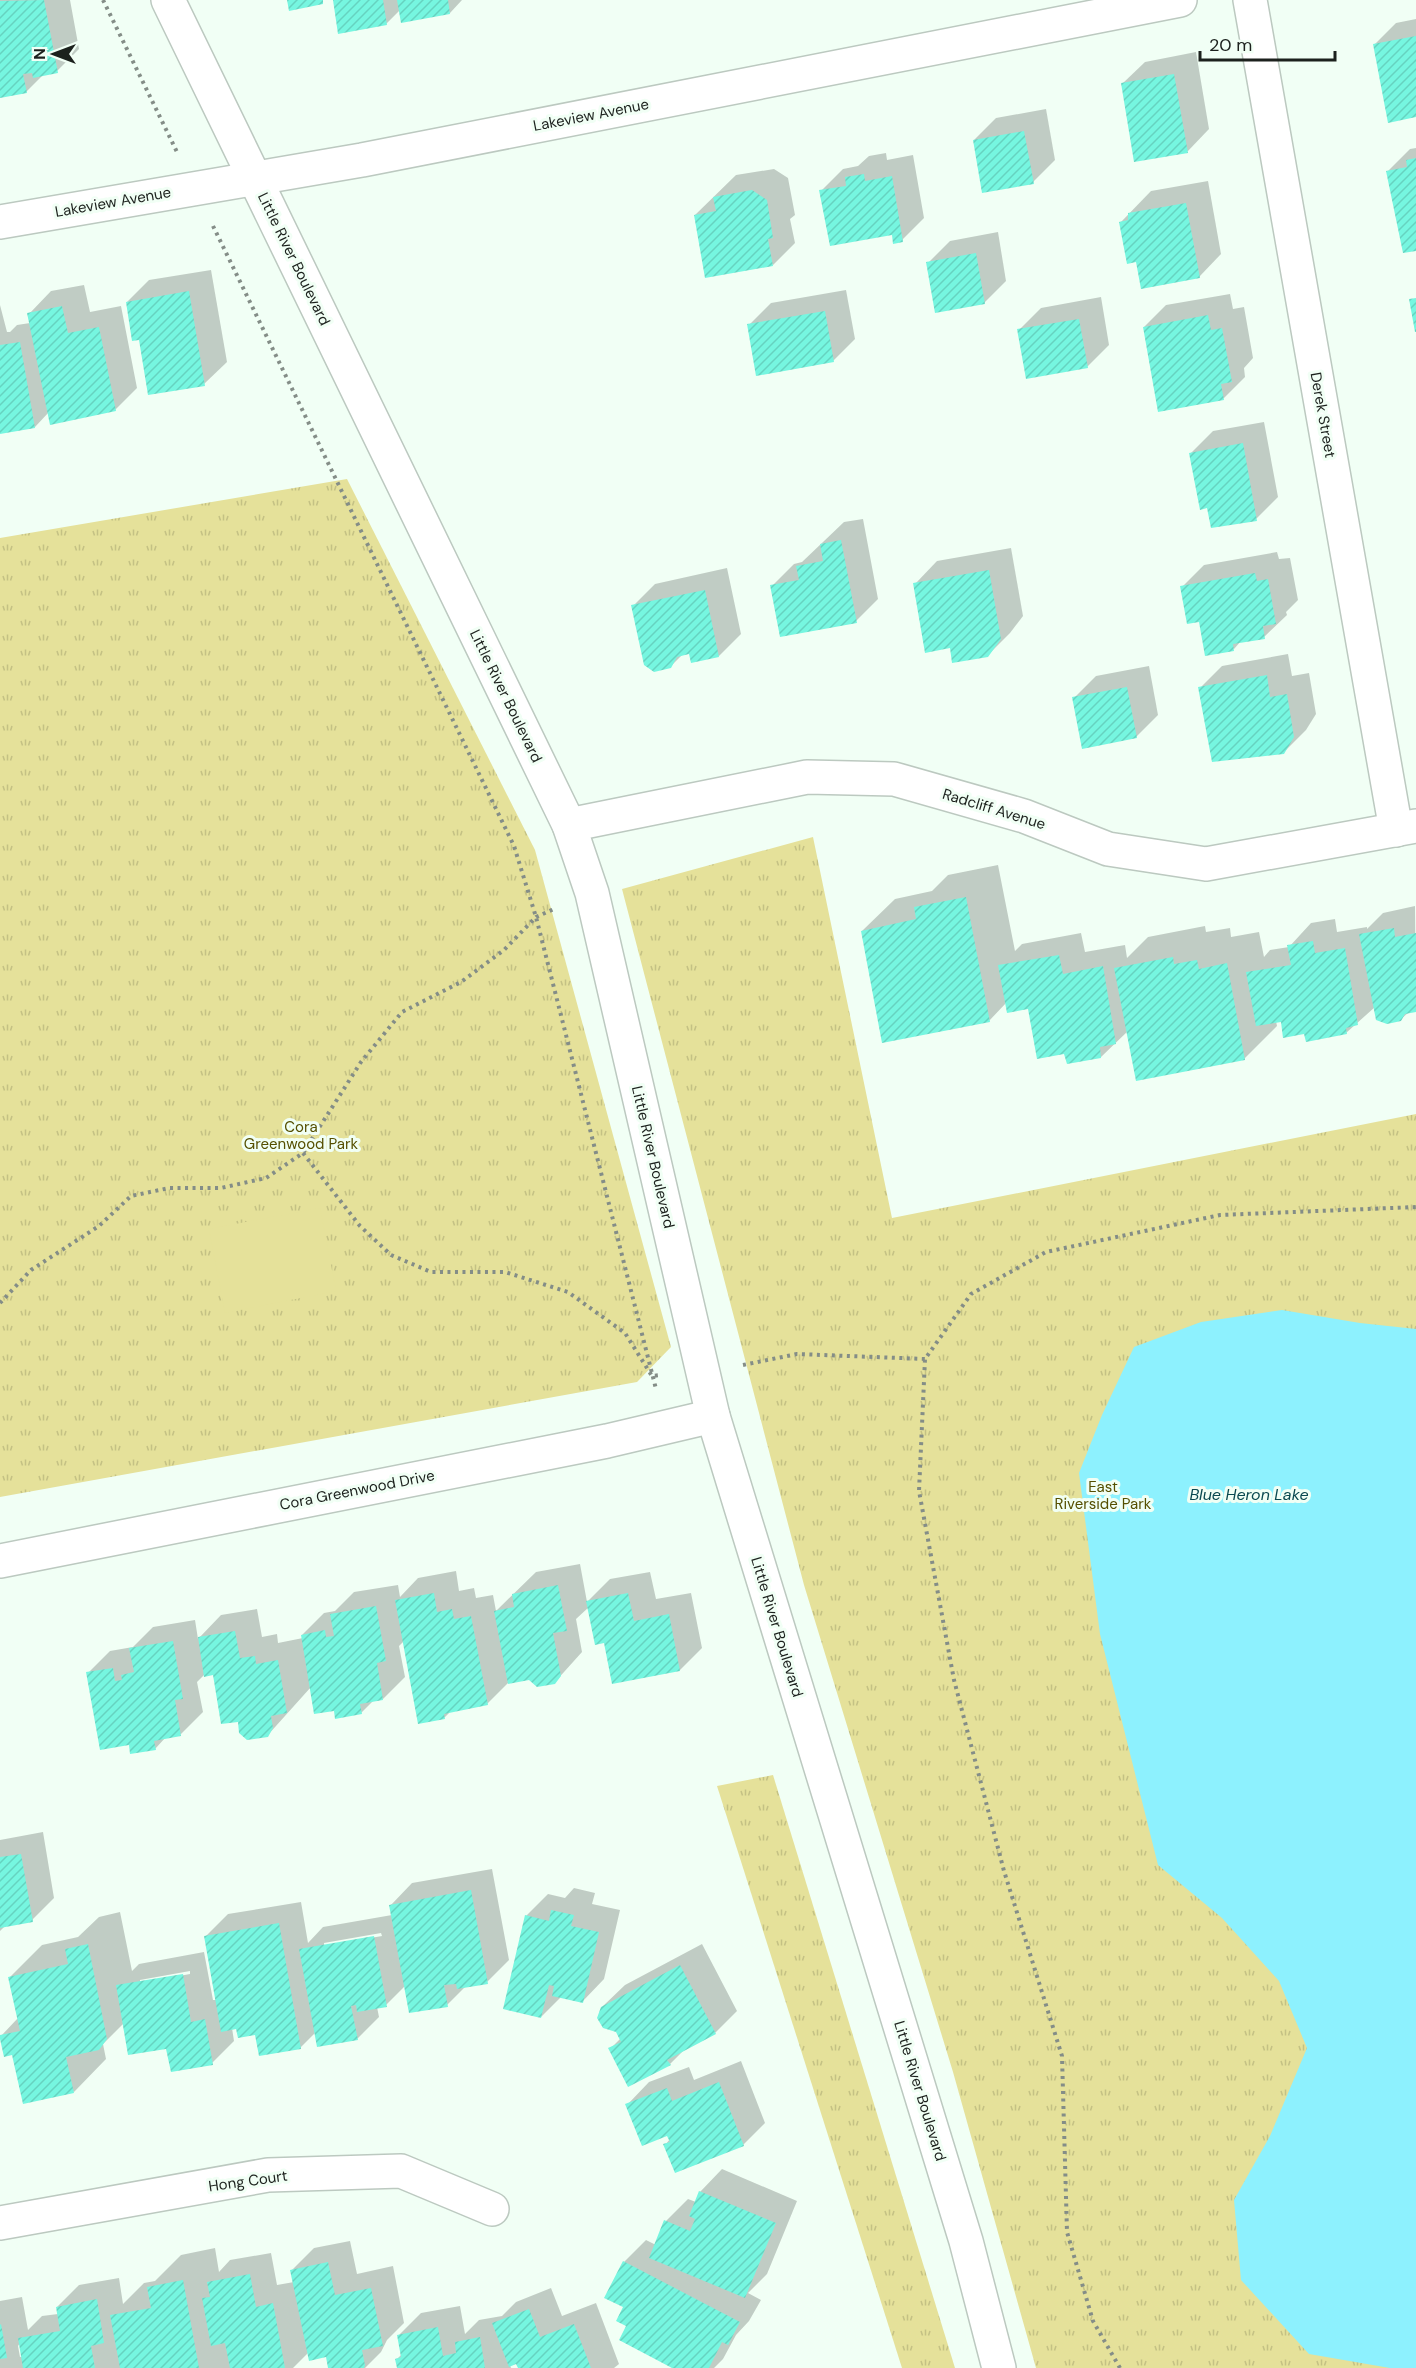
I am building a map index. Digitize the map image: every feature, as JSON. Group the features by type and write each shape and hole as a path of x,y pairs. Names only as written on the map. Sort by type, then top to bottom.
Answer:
{"street":[{"name":"Little River Boulevard","path":"168,0 569,825 592,893 713,1416 966,2241 999,2368"},
{"name":"Lakeview Avenue","path":"0,222 397,153 1180,0"},
{"name":"Derek Street","path":"1250,0 1406,828"},
{"name":"Radcliff Avenue","path":"569,825 807,777 894,779 1024,816 1108,849 1206,864 1406,828"},
{"name":"Cora Greenwood Drive","path":"0,1561 595,1443 713,1416"},
{"name":"Hong Court","path":"0,2223 268,2175 379,2171 401,2171 492,2209"}],"path":[{"path":"103,0 514,846 536,917 666,1427"},
{"path":"0,1303 31,1270 99,1226 131,1196 169,1188 221,1188 266,1178 303,1153 361,1062 402,1012 461,982 504,950 536,917"},
{"path":"303,1153 360,1226 391,1255 431,1272 505,1272 568,1292 625,1333 652,1376"},
{"path":"1120,2368 1093,2321 1067,2232 1062,2056 1004,1871 954,1680 919,1491 925,1359 971,1294 1046,1252 1220,1215 1416,1207"},
{"path":"759,1363 797,1354 925,1359"}],"green space":[{"name":"Cora Greenwood Park","path":"347,479 535,850 671,1347 637,1382 0,1497 0,538"},
{"name":"East Riverside Park","path":"813,837 892,1218 1416,1114 1416,2368 1036,2368 953,2072 804,1585 622,889"},
{"path":"320,1208 336,1291 225,1313 209,1229"},
{"path":"773,1775 955,2368 902,2368 717,1786"}],"water":[{"name":"Blue Heron Lake","path":"1282,1310 1360,1323 1416,1329 1416,2368 1390,2368 1309,2354 1241,2280 1234,2200 1270,2136 1307,2048 1279,1981 1222,1918 1158,1865 1100,1634 1079,1473 1102,1415 1134,1347 1201,1322"}],"building":[{"path":"44,0 58,73 33,78 32,73 23,74 27,93 0,98 0,1"},
{"path":"287,0 323,0 323,4 289,11"},
{"path":"333,0 383,0 387,25 338,34"},
{"path":"397,0 448,0 450,14 401,23"},
{"path":"1416,36 1416,117 1388,123 1373,44"},
{"path":"1174,74 1188,153 1134,162 1121,83"},
{"path":"1024,131 1034,184 982,193 973,140"},
{"path":"1416,158 1416,251 1403,253 1386,171 1407,167 1406,160"},
{"path":"864,174 865,181 892,176 903,242 893,244 892,235 830,246 819,190 846,186 845,177"},
{"path":"752,190 767,200 773,238 768,239 773,266 705,278 694,215 716,211 713,197"},
{"path":"1186,203 1200,278 1141,289 1136,262 1127,264 1119,222 1128,220 1128,213"},
{"path":"976,253 985,304 935,313 926,262"},
{"path":"189,291 205,386 148,395 139,340 132,341 126,302"},
{"path":"1416,298 1416,332 1415,332 1409,299"},
{"path":"62,306 68,333 99,327 116,411 50,425 27,313"},
{"path":"825,311 834,362 756,376 747,324"},
{"path":"1208,315 1211,330 1222,328 1232,382 1221,384 1224,400 1158,412 1143,327"},
{"path":"1079,319 1088,368 1026,379 1017,329"},
{"path":"20,342 35,428 0,434 0,345"},
{"path":"1243,443 1257,521 1211,528 1207,508 1200,510 1189,453"},
{"path":"841,540 857,623 780,637 770,585 799,580 796,566 823,561 820,544"},
{"path":"989,570 1001,639 988,657 952,663 950,648 925,653 913,583"},
{"path":"1255,573 1257,581 1268,579 1276,624 1263,626 1265,639 1233,644 1234,651 1205,656 1199,622 1187,624 1180,586"},
{"path":"705,590 719,657 691,663 689,654 677,657 671,668 654,672 644,665 631,605"},
{"path":"1267,675 1270,697 1287,694 1294,737 1284,754 1212,762 1198,687"},
{"path":"1127,687 1137,738 1082,749 1072,697"},
{"path":"966,897 990,1022 882,1043 861,931 916,919 914,907"},
{"path":"1394,928 1395,937 1416,933 1416,1012 1405,1014 1401,1021 1387,1024 1376,1020 1359,934"},
{"path":"1313,941 1315,953 1345,948 1358,1025 1346,1028 1347,1034 1306,1042 1304,1034 1283,1038 1281,1022 1256,1026 1246,972 1291,965 1287,945"},
{"path":"1059,955 1063,974 1103,966 1116,1044 1100,1047 1101,1058 1067,1064 1064,1054 1037,1059 1028,1009 1007,1013 998,965"},
{"path":"1173,957 1174,964 1197,960 1199,969 1227,963 1245,1060 1136,1081 1114,968"},
{"path":"558,1585 567,1631 553,1633 561,1676 555,1684 537,1687 529,1680 508,1684 494,1611 514,1607 512,1594"},
{"path":"434,1593 437,1612 452,1609 454,1619 471,1616 488,1705 444,1714 445,1719 418,1724 395,1600"},
{"path":"628,1593 634,1621 669,1614 680,1671 612,1684 604,1643 595,1645 586,1601"},
{"path":"376,1606 386,1661 377,1663 383,1700 360,1704 362,1714 335,1719 334,1711 314,1714 301,1635 325,1630 326,1637 334,1636 330,1614"},
{"path":"235,1631 240,1658 255,1656 256,1664 278,1660 287,1713 271,1716 273,1728 268,1737 247,1740 239,1733 238,1722 221,1724 213,1675 204,1677 198,1637"},
{"path":"173,1641 183,1699 175,1700 181,1736 154,1741 156,1750 130,1754 129,1745 100,1750 86,1672 113,1668 115,1681 122,1680 121,1675 134,1672 129,1648"},
{"path":"21,1854 33,1922 0,1928 0,1857"},
{"path":"471,1890 488,1984 457,1989 456,1984 444,1985 448,2007 409,2013 389,1905"},
{"path":"551,1910 574,1915 571,1926 599,1932 583,2003 552,1996 554,1986 549,1985 541,2018 503,2009 525,1915 549,1921"},
{"path":"279,1923 301,2049 259,2056 255,2035 238,2038 236,2029 221,2032 204,1936"},
{"path":"374,1936 387,2007 357,2012 356,2005 351,2006 358,2040 317,2047 299,1949"},
{"path":"88,1944 107,2039 99,2050 66,2057 74,2093 23,2104 12,2055 4,2057 0,2039 0,2035 20,2031 8,1977 68,1964 65,1949"},
{"path":"680,1965 716,2034 667,2060 671,2065 628,2087 608,2048 621,2042 616,2032 603,2028 597,2018 601,2007"},
{"path":"183,1974 191,2022 205,2019 213,2065 171,2072 166,2049 128,2055 116,1985"},
{"path":"719,2082 744,2146 675,2173 663,2144 670,2142 667,2136 642,2146 625,2104 667,2088 672,2101"},
{"path":"699,2191 776,2223 745,2298 649,2258 664,2220 690,2231 695,2219 689,2216"},
{"path":"623,2261 740,2322 728,2345 722,2342 709,2368 672,2368 619,2340 626,2326 616,2321 623,2307 604,2298"},
{"path":"328,2262 335,2295 371,2288 383,2346 362,2350 364,2368 328,2368 326,2357 309,2361 290,2270"},
{"path":"250,2274 256,2307 273,2303 285,2368 230,2368 225,2343 211,2346 202,2298 210,2297 207,2282"},
{"path":"183,2280 199,2368 120,2368 110,2315 151,2308 147,2287"},
{"path":"97,2299 104,2343 91,2346 95,2368 23,2368 18,2338 60,2331 56,2307"},
{"path":"529,2309 540,2337 574,2324 591,2368 518,2368 516,2364 509,2367 492,2323"},
{"path":"0,2325 7,2358 0,2359"},
{"path":"438,2327 443,2356 456,2353 455,2342 480,2337 485,2368 397,2368 395,2359 401,2357 397,2335"}]}
